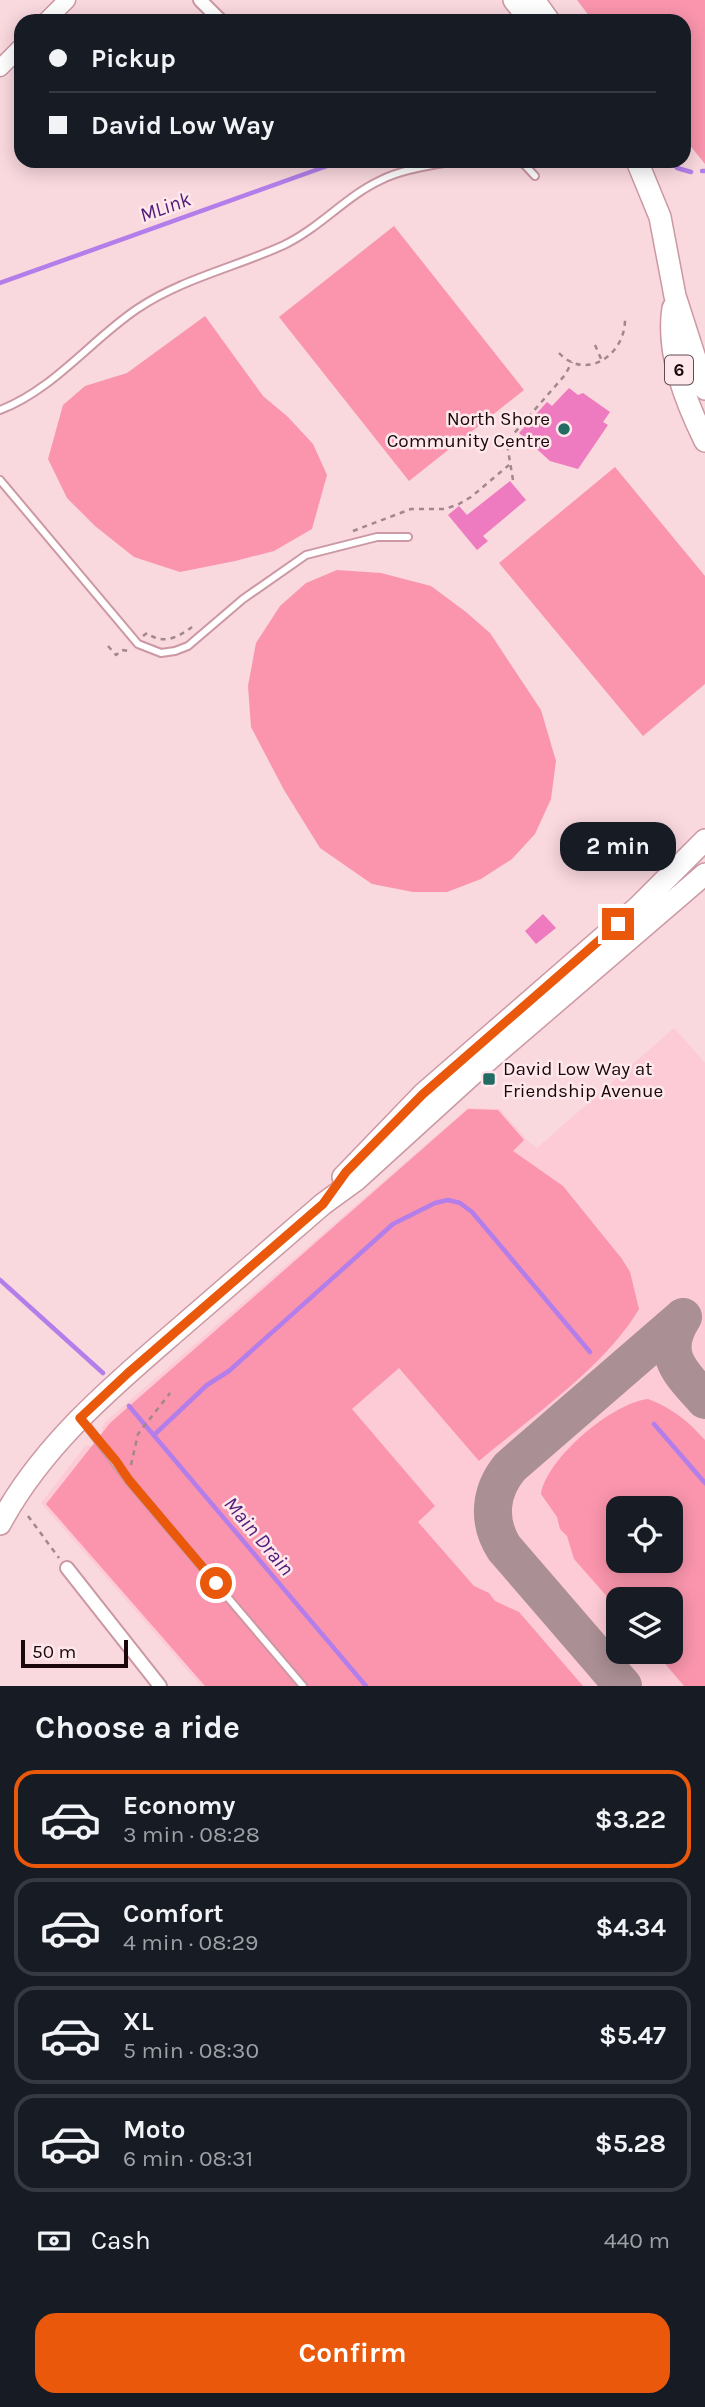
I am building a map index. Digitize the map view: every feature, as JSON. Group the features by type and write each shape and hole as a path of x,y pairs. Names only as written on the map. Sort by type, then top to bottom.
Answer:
{"main road":[{"path":"514,0 525,14"},
{"name":"6","path":"640,168 660,217 675,296 705,389"},
{"name":"6","path":"675,296 671,325 680,374 688,402 705,441"},
{"path":"429,1101 705,840"},
{"path":"0,1524 20,1489 80,1418 323,1204 346,1172 705,874"}],"street":[{"path":"53,14 67,0"},
{"path":"200,0 214,14"},
{"path":"0,68 14,54"},
{"path":"67,1568 160,1686"}],"lane":[{"path":"0,410 23,399 49,381 119,322 146,303 305,234 359,193 383,179 426,168"},
{"path":"528,168 535,176"},
{"path":"0,480 138,644 161,653 188,646 243,598 306,555 377,537 408,537"},
{"path":"80,1418 303,1686"}],"path":[{"path":"559,353 572,362 585,365 602,360 623,336 625,320"},
{"path":"595,345 602,360"},
{"path":"513,480 508,450 510,438 565,375 572,362"},
{"path":"108,646 116,655 122,650 133,649"},
{"path":"129,1480 138,1434 170,1393"},
{"path":"28,1516 67,1568"}],"shaded area":[{"path":"577,0 705,0 705,164 691,147 691,14 588,14"},
{"path":"394,226 524,390 409,481 279,317"},
{"path":"205,316 263,396 288,417 313,444 327,475 312,529 274,551 180,572 134,557 95,526 67,498 48,459 63,405 85,386 127,373"},
{"path":"615,467 705,576 705,684 643,736 499,563"},
{"path":"337,570 381,573 431,586 490,633 541,710 556,761 551,799 535,834 512,859 481,879 447,892 413,892 372,884 320,848 284,790 251,727 248,686 256,643 280,606 306,583"},
{"path":"674,1028 705,1063 705,1686 201,1686 41,1503 86,1445 122,1456 102,1432 106,1421 468,1108 500,1109 537,1148"},
{"path":"468,1109 498,1110 524,1140 513,1151 563,1186 622,1259 630,1272 639,1309 607,1351 587,1371 479,1461 399,1368 352,1409 435,1506 418,1522 474,1586 489,1593 495,1601 519,1612 583,1686 205,1686 46,1504 110,1423"},
{"path":"648,1399 686,1421 705,1440 705,1686 684,1686 665,1664 683,1664 683,1587 606,1587 606,1595 574,1559 567,1536 560,1529 557,1517 541,1494 555,1465 568,1449 583,1434 617,1410"}],"building":[{"name":"North Shore Community Centre","path":"569,388 578,395 583,393 610,412 603,422 608,425 578,469 550,461 519,433 547,402 552,406"},
{"path":"510,481 526,500 483,536 488,541 477,550 448,515 459,506 467,515"},
{"path":"543,914 556,928 536,944 525,931"}],"waterway":[{"name":"MLink","path":"0,283 321,168"},
{"name":"MLink","path":"677,168 691,172"},
{"path":"154,1435 207,1385 229,1371 393,1224 435,1203 448,1200 460,1203 472,1212 590,1352"},
{"name":"Main Drain","path":"0,1280 103,1373"},
{"name":"Main Drain","path":"129,1406 366,1686"},
{"path":"654,1424 705,1483"}],"taxiway":[{"path":"683,1317 676,1330 673,1352 681,1371 705,1400"},
{"path":"623,1686 504,1548 495,1527 493,1506 498,1486 510,1467 683,1317"}],"place":[{"name":"North Shore Community Centre","path":"564,429"},
{"name":"David Low Way at Friendship Avenue","path":"489,1079"}],"route":[{"path":"216,1583 80,1418 323,1204 346,1172 423,1094 618,924"}]}
